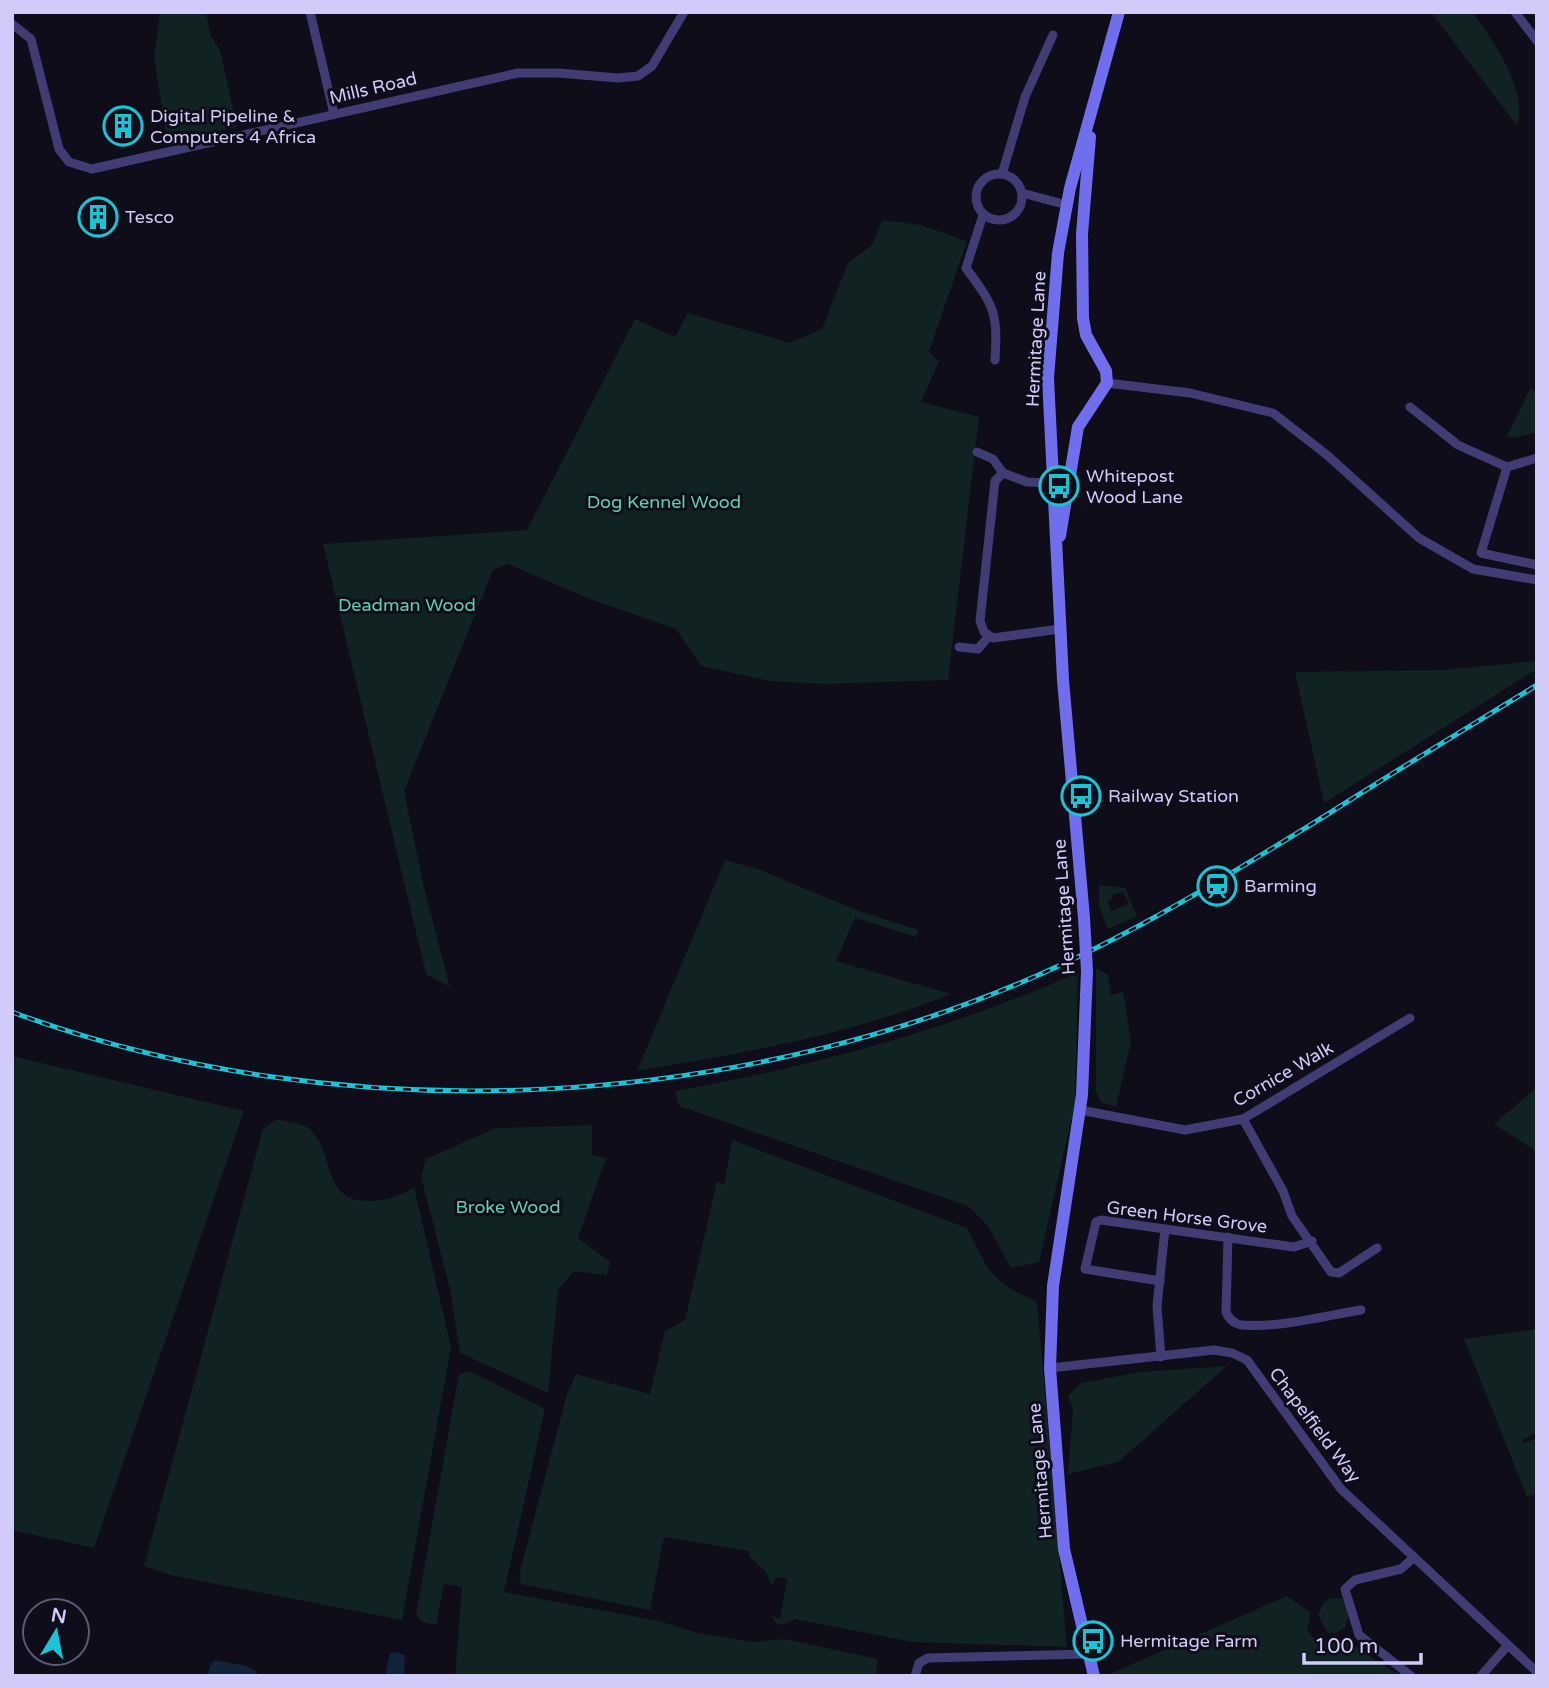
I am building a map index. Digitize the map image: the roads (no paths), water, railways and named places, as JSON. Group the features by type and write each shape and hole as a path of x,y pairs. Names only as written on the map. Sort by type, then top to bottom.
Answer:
{"main road":[{"name":"Hermitage Lane","path":"1094,1676 1064,1549 1050,1368 1053,1286 1080,1110 1087,971 1060,629 1048,378 1058,253 1067,205 1119,12"},
{"path":"1056,565 1070,461 1078,427 1107,383 1106,371 1089,343 1083,318 1082,234 1091,109"}],"street":[{"path":"310,12 334,114"},
{"name":"Mills Road","path":"12,24 31,38 59,149 69,162 80,168 104,167 517,73 618,78 638,76 652,66 684,12"},
{"path":"1515,12 1537,41"},
{"path":"1002,174 1025,97 1053,34"},
{"path":"1002,174 1015,180 1022,193 1020,207 1010,218 996,221 983,215 976,202 978,187 988,177 1002,174"},
{"path":"1022,193 1067,205"},
{"path":"983,215 966,268 990,301 997,321 995,360"},
{"path":"1107,383 1190,393 1273,413 1327,455 1419,538 1472,569 1537,580"},
{"path":"1410,407 1458,445 1507,467 1537,458"},
{"path":"977,452 996,455 1003,473 1027,482 1051,483"},
{"path":"1507,467 1481,553 1537,565"},
{"path":"989,636 982,629 980,621 994,484 1003,473"},
{"path":"959,647 978,649 989,636 1060,629"},
{"name":"Cornice Walk","path":"1080,1110 1185,1130 1243,1119 1410,1018"},
{"path":"1243,1119 1283,1191 1292,1216 1334,1274 1377,1248"},
{"name":"Green Horse Grove","path":"1160,1281 1085,1269 1096,1222 1294,1247 1312,1241"},
{"path":"1161,1357 1157,1306 1166,1229"},
{"path":"1227,1237 1226,1312 1231,1321 1240,1325 1278,1322 1361,1310"},
{"name":"Chapelfield Way","path":"1050,1368 1214,1350 1232,1353 1247,1360 1334,1481 1537,1672"},
{"path":"1411,1676 1359,1635 1345,1589 1355,1580 1401,1569 1413,1558"},
{"path":"1481,1676 1508,1645"},
{"path":"915,1676 919,1663 928,1658 1089,1654"}],"water":[{"path":"394,1652 405,1655 404,1676 385,1676 390,1654"},
{"path":"215,1660 246,1666 257,1672 256,1676 207,1676"}],"railway":[{"path":"12,1012 139,1051 271,1077 407,1089 543,1089 679,1076 812,1051 942,1013 1065,963 1099,946 1231,873 1537,685"}],"place":[{"name":"Digital Pipeline & Computers 4 Africa","path":"123,126"},
{"name":"Tesco","path":"98,217"},
{"name":"Whitepost Wood Lane","path":"1059,486"},
{"name":"Railway Station","path":"1081,796"},
{"name":"Barming","path":"1217,886"},
{"name":"Hermitage Farm","path":"1093,1641"}],"park label":[{"name":"Dog Kennel Wood","path":"664,502"},
{"name":"Deadman Wood","path":"407,605"},
{"name":"Broke Wood","path":"508,1207"}]}
